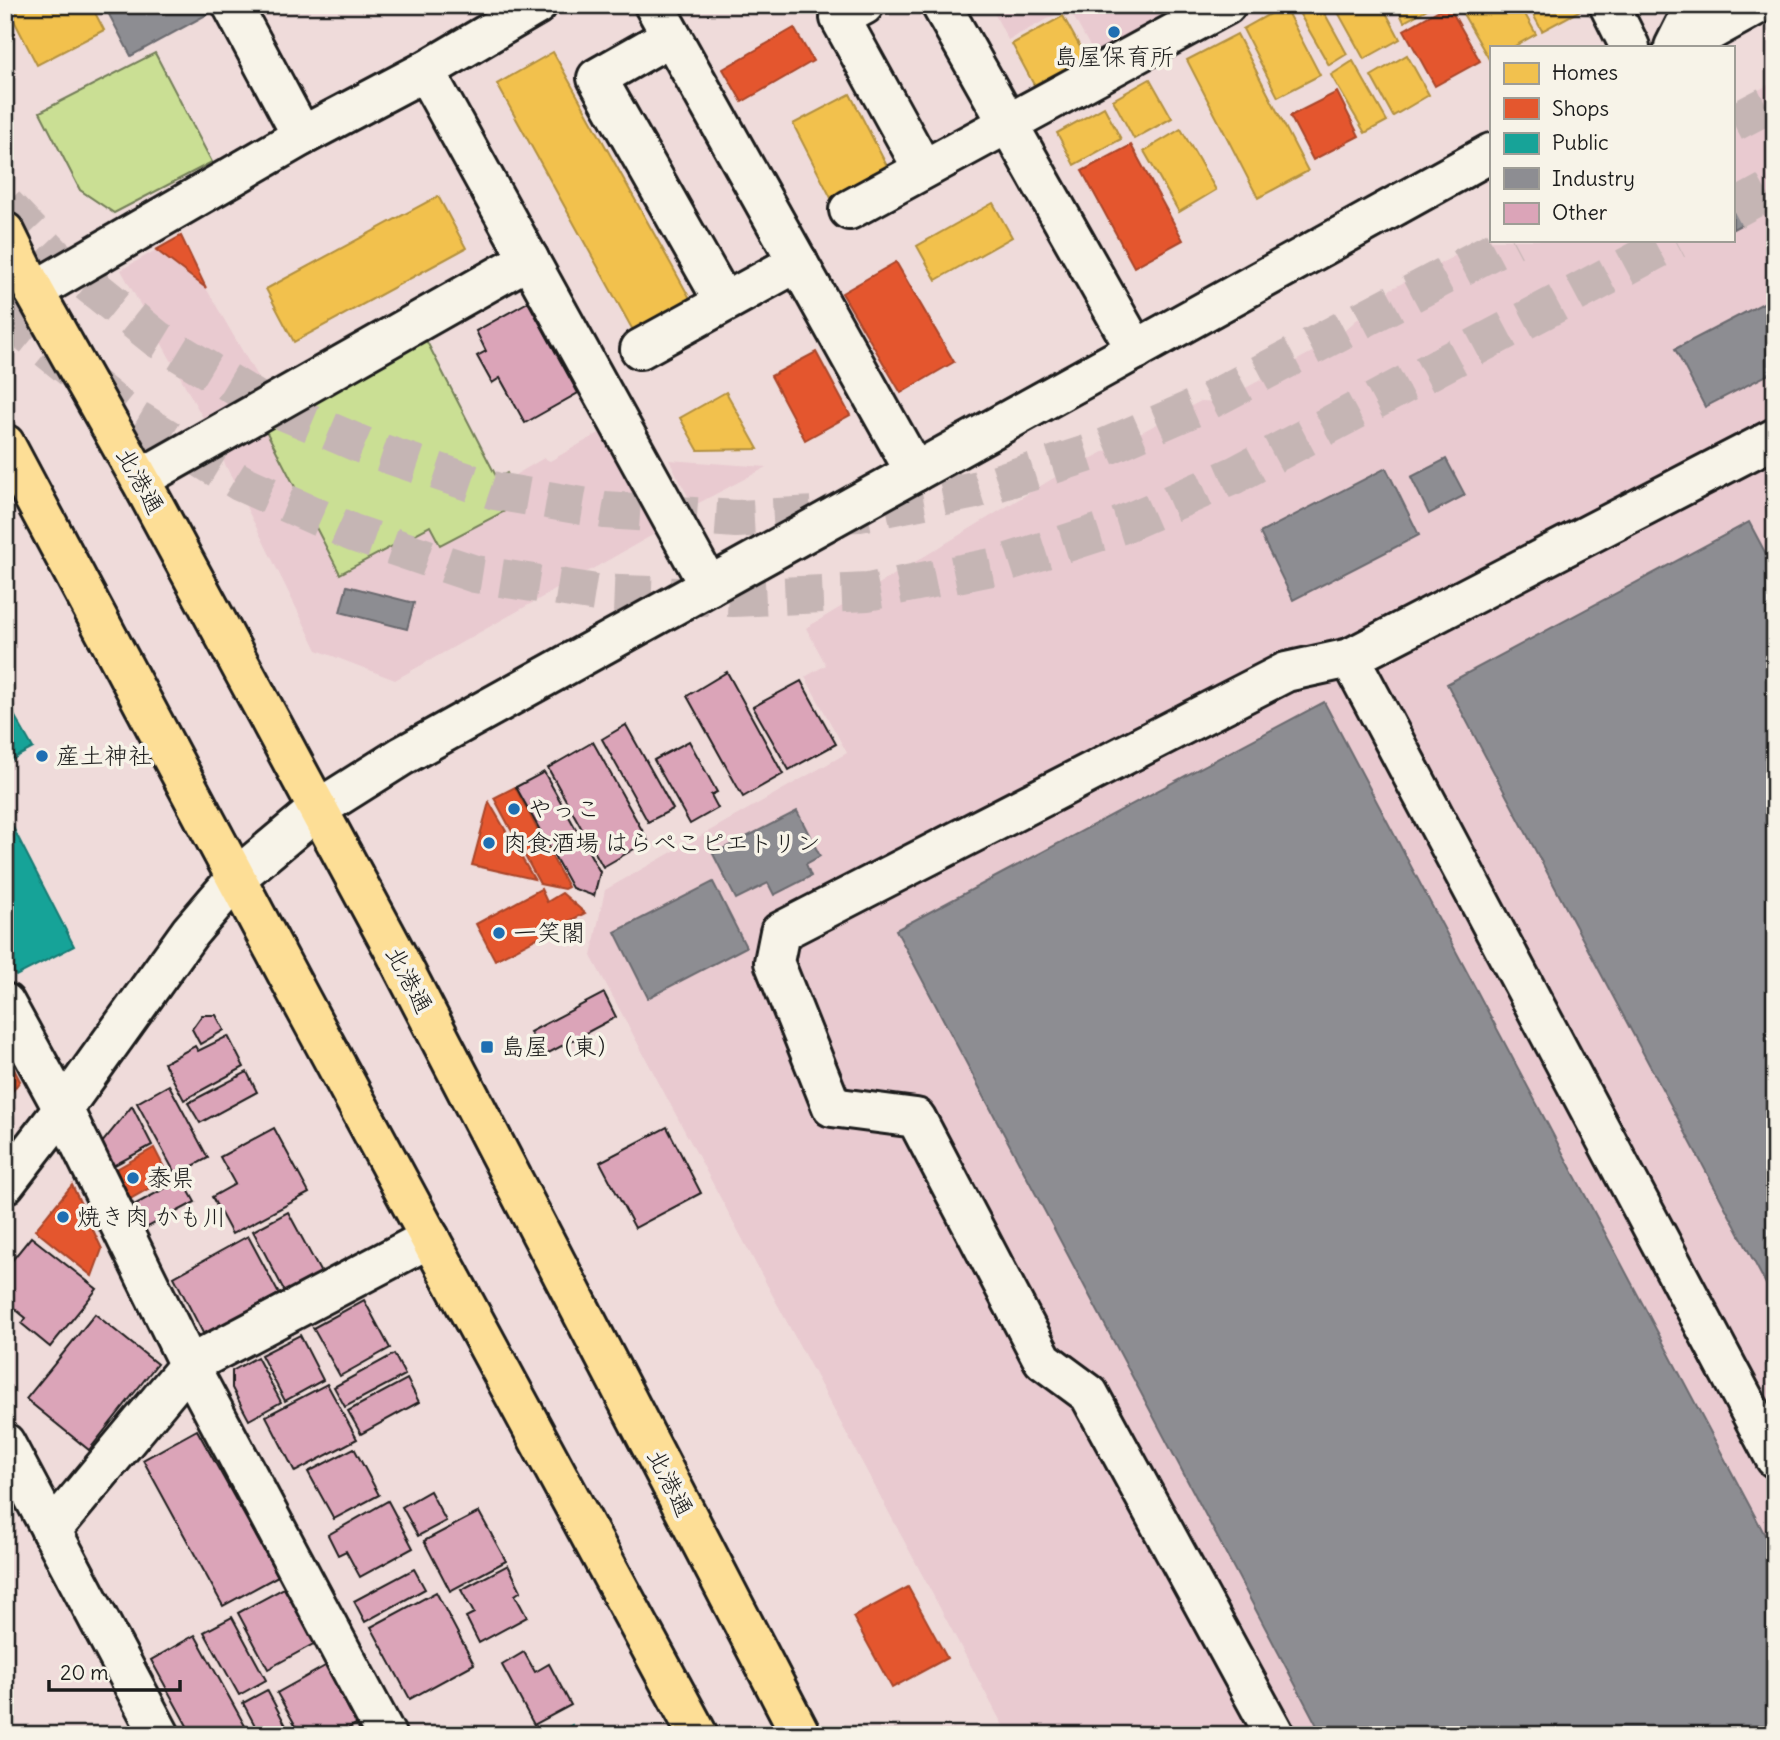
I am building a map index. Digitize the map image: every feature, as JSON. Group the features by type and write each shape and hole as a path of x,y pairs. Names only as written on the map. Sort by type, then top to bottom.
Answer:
{"main road":[{"name":"北港通","path":"5,232 34,291 140,479 402,965 794,1732"},
{"path":"5,444 698,1735"}],"street":[{"path":"232,5 302,136"},
{"path":"34,291 302,136 425,71 537,5"},
{"path":"864,5 840,18 923,169"},
{"path":"941,5 1136,350"},
{"path":"849,210 1226,5"},
{"path":"1609,5 1630,46"},
{"path":"1674,46 1695,5"},
{"path":"1683,46 1757,5"},
{"path":"724,302 597,78 663,21 915,472"},
{"path":"425,71 709,586"},
{"path":"5,1184 63,1109 190,932 236,878 318,809 402,756 1490,154"},
{"path":"140,479 529,259"},
{"path":"640,349 798,262"},
{"path":"1275,1735 1089,1394 1043,1360 916,1118 832,1107 774,961 780,932 1286,672 1350,658 1775,438"},
{"path":"1350,658 1775,1458"},
{"path":"5,1003 63,1109 188,1365 386,1735"},
{"path":"51,1531 188,1365 430,1238"},
{"path":"5,1443 160,1735"}],"shaded area":[{"path":"990,5 1051,5 1055,15 1008,40"},
{"name":"島屋保育所","path":"1067,5 1194,5 1097,59"},
{"path":"1775,81 1775,1735 1008,1735 591,956 605,890 847,753 805,677 826,665 806,628 1052,479 1201,401 1220,402 1334,340 1391,289 1490,238 1490,242 1734,242 1734,103"},
{"path":"156,250 206,288 262,385 203,418 121,270"},
{"path":"263,425 431,526 440,544 521,502 510,478 544,458 550,461 601,432 658,532 395,680 317,650 218,450"},
{"path":"669,460 767,467 693,506"}],"green space":[{"path":"155,53 212,162 114,213 80,190 40,112"},
{"path":"426,340 497,478 507,473 522,502 440,545 430,526 340,574 263,425"}],"building: Homes":[{"path":"6,5 91,5 104,30 37,65"},
{"path":"1307,5 1320,5 1347,54 1329,65 1298,11"},
{"path":"1334,5 1382,5 1400,39 1364,59"},
{"path":"1396,5 1434,5 1404,22"},
{"path":"1458,5 1520,5 1536,34 1515,46 1490,46 1490,61"},
{"path":"1528,5 1579,5 1581,10 1542,31"},
{"path":"1284,6 1320,75 1278,97 1243,29"},
{"path":"1063,16 1086,58 1034,85 1012,44"},
{"path":"1237,34 1308,171 1258,198 1187,60"},
{"path":"553,52 692,302 635,334 497,84"},
{"path":"1407,55 1429,95 1393,116 1371,76"},
{"path":"1353,61 1387,121 1365,133 1331,75"},
{"path":"1150,79 1172,118 1134,139 1113,100"},
{"path":"850,94 888,168 831,198 793,124"},
{"path":"1104,107 1121,139 1074,165 1057,133"},
{"path":"1181,129 1216,190 1179,212 1144,151"},
{"path":"438,196 466,248 294,342 266,289"},
{"path":"993,203 1012,237 936,280 917,246"},
{"path":"726,392 758,449 698,450 680,418"}],"building: Shops":[{"path":"1448,5 1480,61 1435,86 1404,30"},
{"path":"794,28 813,61 742,102 723,69"},
{"path":"1337,92 1359,136 1313,160 1290,116"},
{"path":"1131,145 1183,240 1134,267 1082,171"},
{"path":"181,236 206,288 156,250"},
{"path":"896,262 954,362 901,393 842,293"},
{"path":"816,352 850,415 805,440 771,376"},
{"path":"515,787 568,887 564,889 540,884 494,798"},
{"path":"489,802 534,879 472,865"},
{"path":"541,889 547,902 562,893 585,913 495,960 476,924"},
{"path":"5,1052 20,1081 6,1100 5,1100"},
{"path":"154,1148 169,1177 130,1199 115,1170"},
{"path":"72,1185 102,1249 92,1276 35,1230"},
{"path":"908,1587 947,1658 892,1688 853,1617"}],"building: Public":[{"path":"5,699 33,748 5,763"},
{"path":"5,812 74,946 16,976 5,955"},
{"path":"572,1725 576,1735 555,1735"}],"building: Industry":[{"path":"104,5 212,5 215,10 131,56"},
{"path":"1760,191 1769,210 1734,228 1734,205"},
{"path":"1775,297 1775,371 1705,407 1675,349"},
{"path":"1446,459 1465,495 1429,514 1411,477"},
{"path":"1386,468 1419,535 1293,600 1260,533"},
{"path":"1749,522 1775,571 1775,1301 1447,684"},
{"path":"347,586 414,603 407,629 340,612"},
{"path":"1324,702 1775,1554 1775,1735 1322,1735 896,930"},
{"path":"797,811 820,856 806,864 811,876 774,895 768,883 736,899 713,854"},
{"path":"713,882 746,947 648,998 615,932"}],"building: Other":[{"path":"528,302 578,393 525,423 500,378 492,383 477,356 486,351 476,331"},
{"path":"727,672 783,774 743,797 687,696"},
{"path":"801,681 836,744 789,770 753,707"},
{"path":"626,725 673,809 648,822 602,739"},
{"path":"689,741 717,792 711,795 718,808 690,824 654,760"},
{"path":"593,742 648,841 603,867 548,768"},
{"path":"544,772 600,872 594,896 572,888 516,787"},
{"path":"604,993 616,1017 543,1056 530,1032"},
{"path":"202,1015 216,1015 224,1030 200,1044 192,1029"},
{"path":"228,1036 244,1067 184,1100 164,1063 195,1046 198,1051"},
{"path":"247,1072 257,1092 200,1123 188,1103"},
{"path":"169,1085 208,1158 176,1175 137,1103"},
{"path":"132,1106 152,1145 113,1166 101,1144"},
{"path":"667,1127 701,1193 635,1228 600,1162"},
{"path":"274,1128 309,1193 232,1234 212,1197 235,1184 220,1157"},
{"path":"182,1179 195,1202 146,1228 134,1205"},
{"path":"288,1212 321,1273 285,1292 253,1231"},
{"path":"248,1236 279,1294 204,1335 174,1277"},
{"path":"31,1237 97,1289 50,1347 22,1324 26,1318 5,1301 5,1269"},
{"path":"364,1300 390,1348 340,1376 313,1328"},
{"path":"95,1314 157,1364 89,1450 26,1399"},
{"path":"300,1335 323,1380 285,1401 261,1355"},
{"path":"394,1354 405,1375 345,1407 334,1387"},
{"path":"257,1357 281,1402 249,1420 232,1388 232,1371"},
{"path":"407,1379 419,1402 361,1434 348,1411"},
{"path":"327,1384 357,1439 295,1472 266,1416"},
{"path":"197,1430 278,1576 223,1606 143,1460"},
{"path":"354,1448 379,1495 334,1519 308,1472"},
{"path":"430,1491 446,1521 418,1536 402,1507"},
{"path":"388,1501 413,1548 360,1577 346,1551 338,1555 328,1535"},
{"path":"479,1512 506,1561 450,1591 424,1541"},
{"path":"508,1565 521,1591 515,1595 527,1617 479,1643 466,1617 474,1613 461,1590"},
{"path":"414,1569 425,1589 365,1622 354,1601"},
{"path":"284,1588 315,1643 268,1669 238,1613"},
{"path":"436,1592 474,1664 410,1699 371,1627"},
{"path":"232,1617 266,1680 239,1695 204,1632"},
{"path":"195,1635 250,1735 192,1735 151,1660"},
{"path":"524,1652 535,1672 549,1664 571,1705 534,1725 502,1665"},
{"path":"327,1665 358,1723 336,1735 301,1735 277,1693"},
{"path":"267,1690 291,1735 260,1735 243,1703"}],"tunnel":[{"path":"1734,122 1775,101"},
{"path":"1734,209 1775,187"},
{"path":"5,205 54,256 157,339 259,401 374,450 495,491 605,510 736,519 859,513 975,490 1096,451 1201,405 1509,242"},
{"path":"5,312 17,325 122,410 241,483 353,533 475,574 597,593 733,598 868,592 996,566 1119,526 1235,475 1672,242"}],"place":[{"name":"島屋保育所","path":"1114,32"},
{"name":"産土神社","path":"42,756"},
{"name":"やっこ","path":"514,809"},
{"name":"肉食酒場 はらぺこピエトリン","path":"489,843"},
{"name":"一笑閣","path":"499,933"},
{"name":"島屋（東）","path":"487,1047"},
{"name":"泰県","path":"133,1178"},
{"name":"焼き肉 かも川","path":"63,1217"}]}
